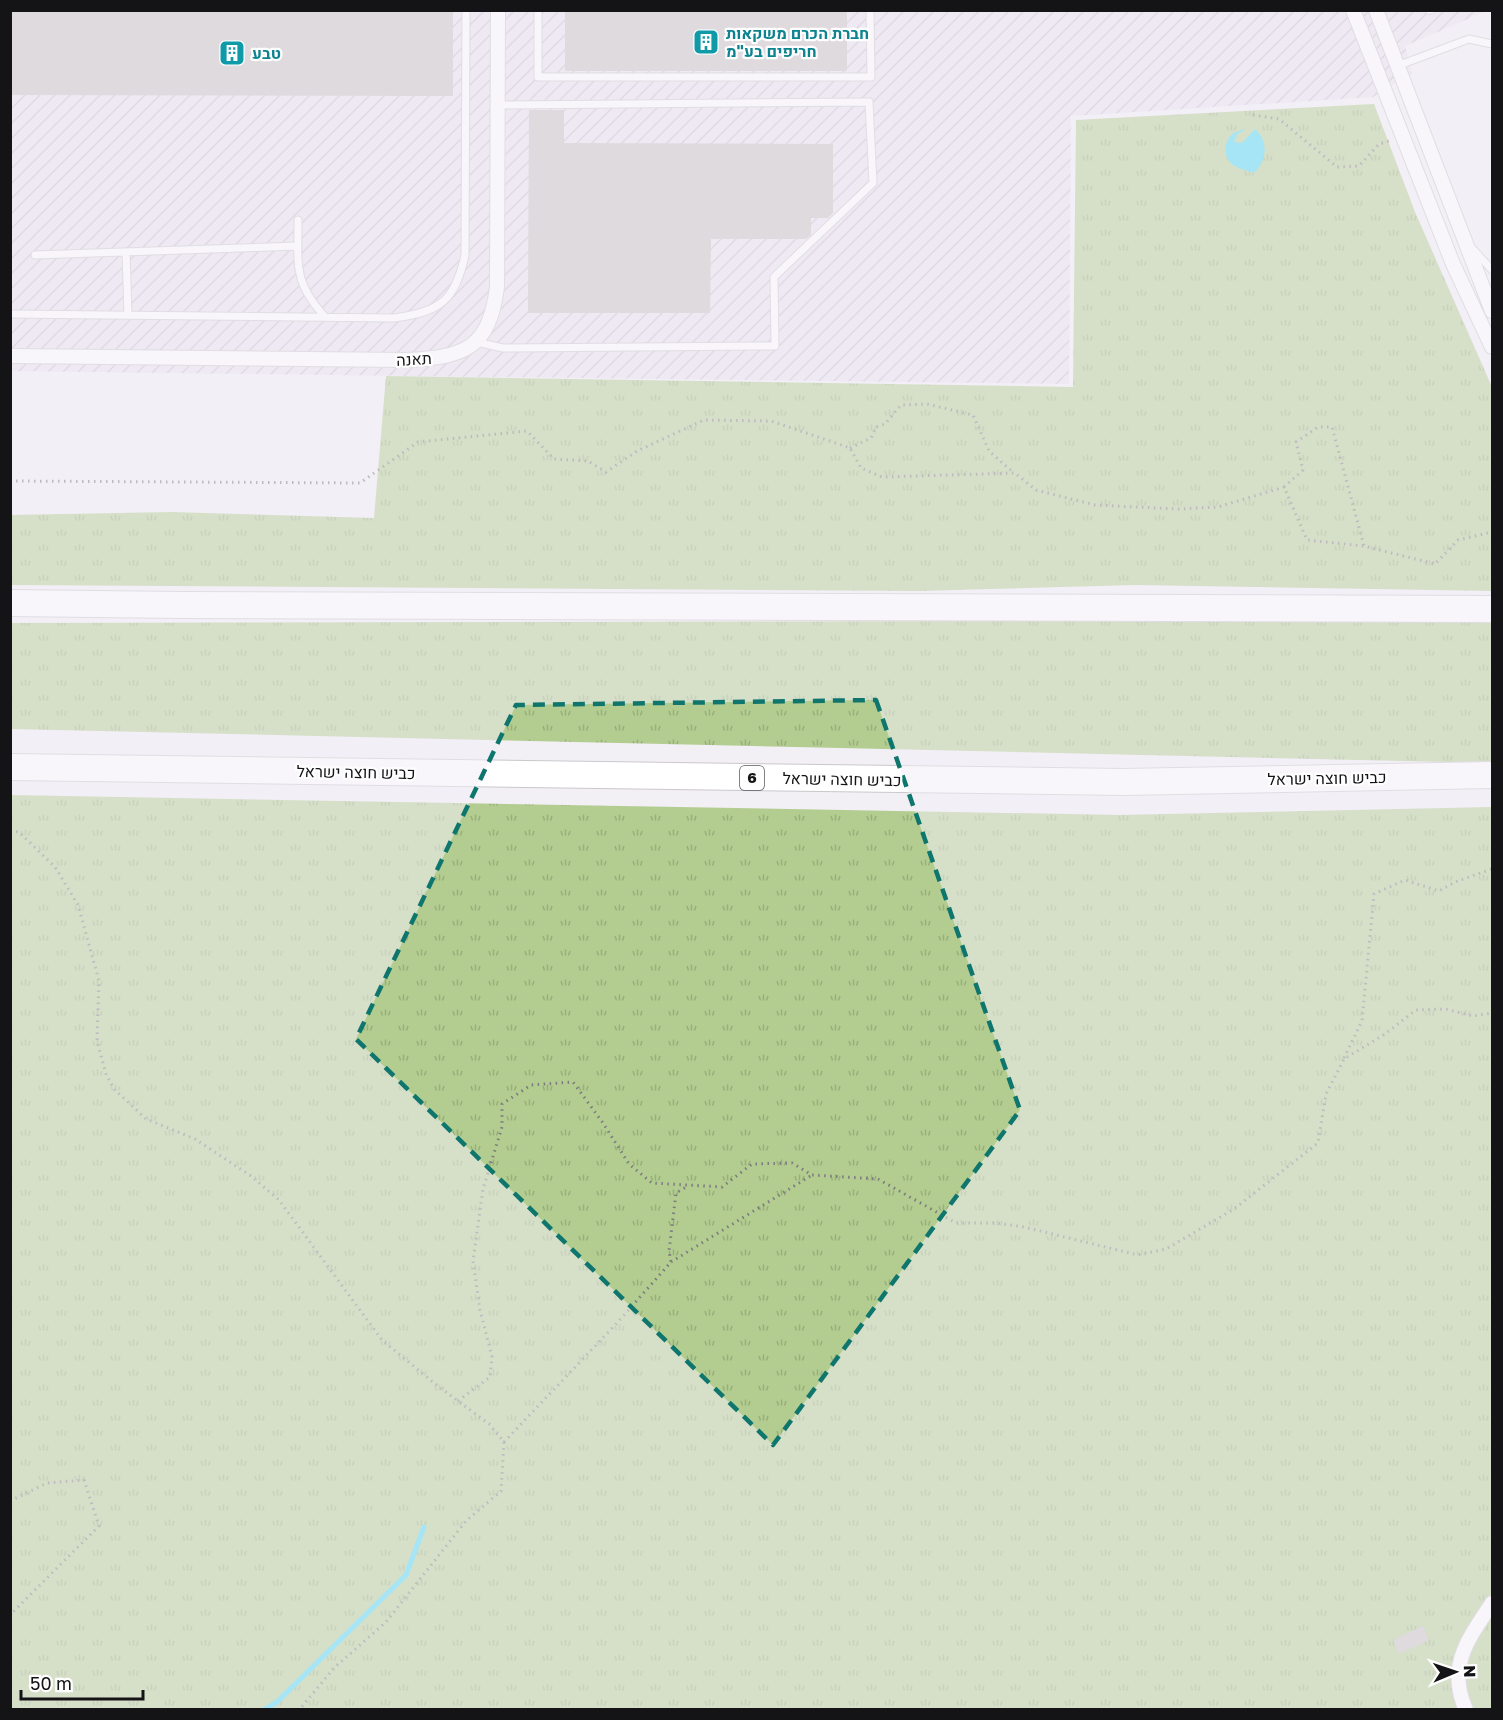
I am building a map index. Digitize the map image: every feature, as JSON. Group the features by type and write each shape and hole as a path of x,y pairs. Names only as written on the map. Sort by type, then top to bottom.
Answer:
{"highway":[{"path":"10,603 1492,609"},
{"name":"כביש חוצה ישראל","path":"10,767 1123,782 1492,775"}],"street":[{"path":"476,342 490,322 497,287 498,10"},
{"path":"1353,10 1452,264 1492,347"},
{"path":"1376,10 1492,308"},
{"name":"תאנה","path":"10,356 406,360 432,359 451,355 465,350 476,342"},
{"path":"1466,1710 1459,1680 1459,1660 1467,1641 1492,1603"}],"lane":[{"path":"10,314 394,318 419,314 437,307 460,278 465,255 466,10"},
{"path":"538,10 538,77 871,77 870,10"},
{"path":"1397,66 1469,39 1492,44"},
{"path":"476,342 503,348 775,346 774,277 873,183 869,102 498,105"},
{"path":"298,220 298,275 311,301 325,317"},
{"path":"1465,241 1492,270"},
{"path":"35,255 298,246"},
{"path":"126,252 128,315"},
{"path":"1470,302 1492,308"}],"path":[{"path":"1253,114 1279,119 1337,167 1359,166 1379,144 1402,136"},
{"path":"850,448 871,438 876,427 885,424 901,405 927,404 973,415 989,451 1036,490 1095,505 1178,509 1218,507 1284,487 1303,470 1296,442 1318,427 1332,427 1364,546"},
{"path":"10,481 360,483 418,442 527,431 554,459 588,461 606,472 637,451 704,420 771,421 850,448 861,468 882,477 1015,473"},
{"path":"1284,487 1306,540 1364,546 1435,564 1458,540 1492,532"},
{"path":"10,831 19,832 55,867 78,905 99,981 97,1041 106,1074 114,1089 146,1119 195,1139 251,1176 279,1200 382,1340 489,1425 504,1442"},
{"path":"458,1401 490,1377 492,1358 480,1310 473,1261 483,1189 502,1126 502,1104 531,1085 573,1082 629,1164 652,1183 722,1187 752,1164 792,1163 812,1175 878,1179 956,1223 996,1222 1138,1255 1166,1249 1234,1209 1318,1143 1326,1094 1362,1021 1374,894 1405,880 1439,891 1455,882 1492,869"},
{"path":"1344,1059 1385,1034 1416,1010 1445,1009 1473,1016 1492,1013"},
{"path":"299,1710 334,1668 386,1622 466,1521 501,1491 504,1442 617,1323 670,1262 812,1175"},
{"path":"670,1262 669,1251 676,1193 689,1185"},
{"path":"10,1501 47,1483 84,1480 99,1526 10,1615"}],"highlighted area":[{"path":"876,700 1020,1110 773,1445 356,1039 516,705"}],"shaded area":[{"path":"11,11 1486,11 1405,46 1412,73 1373,97 1071,116 1069,384 11,371"}],"green space":[{"path":"1374,104 1415,212 1492,387 1492,591 1136,585 920,591 11,585 10,515 172,512 374,518 386,376 1073,387 1076,120"},
{"path":"1492,620 1492,763 11,729 11,623"},
{"path":"11,795 1120,815 1492,807 1492,1709 11,1710"}],"water":[{"path":"1246,129 1237,134 1234,142 1242,143 1255,129 1260,134 1264,145 1264,157 1254,173 1232,164 1226,152 1230,136"}],"building":[{"name":"טבע","path":"10,10 453,10 453,96 10,95"},
{"name":"חברת הכרם משקאות חריפים בע\"מ","path":"565,10 847,10 847,71 565,71"},
{"path":"529,110 564,110 564,143 833,144 833,213 828,218 811,218 811,235 806,239 711,239 710,313 528,313"},
{"path":"1423,1626 1429,1640 1399,1654 1393,1640"}],"waterway":[{"path":"264,1710 277,1702 406,1575 424,1527"}],"place":[{"name":"חברת הכרם משקאות חריפים בע\"מ","path":"706,42"},
{"name":"טבע","path":"232,53"}]}
